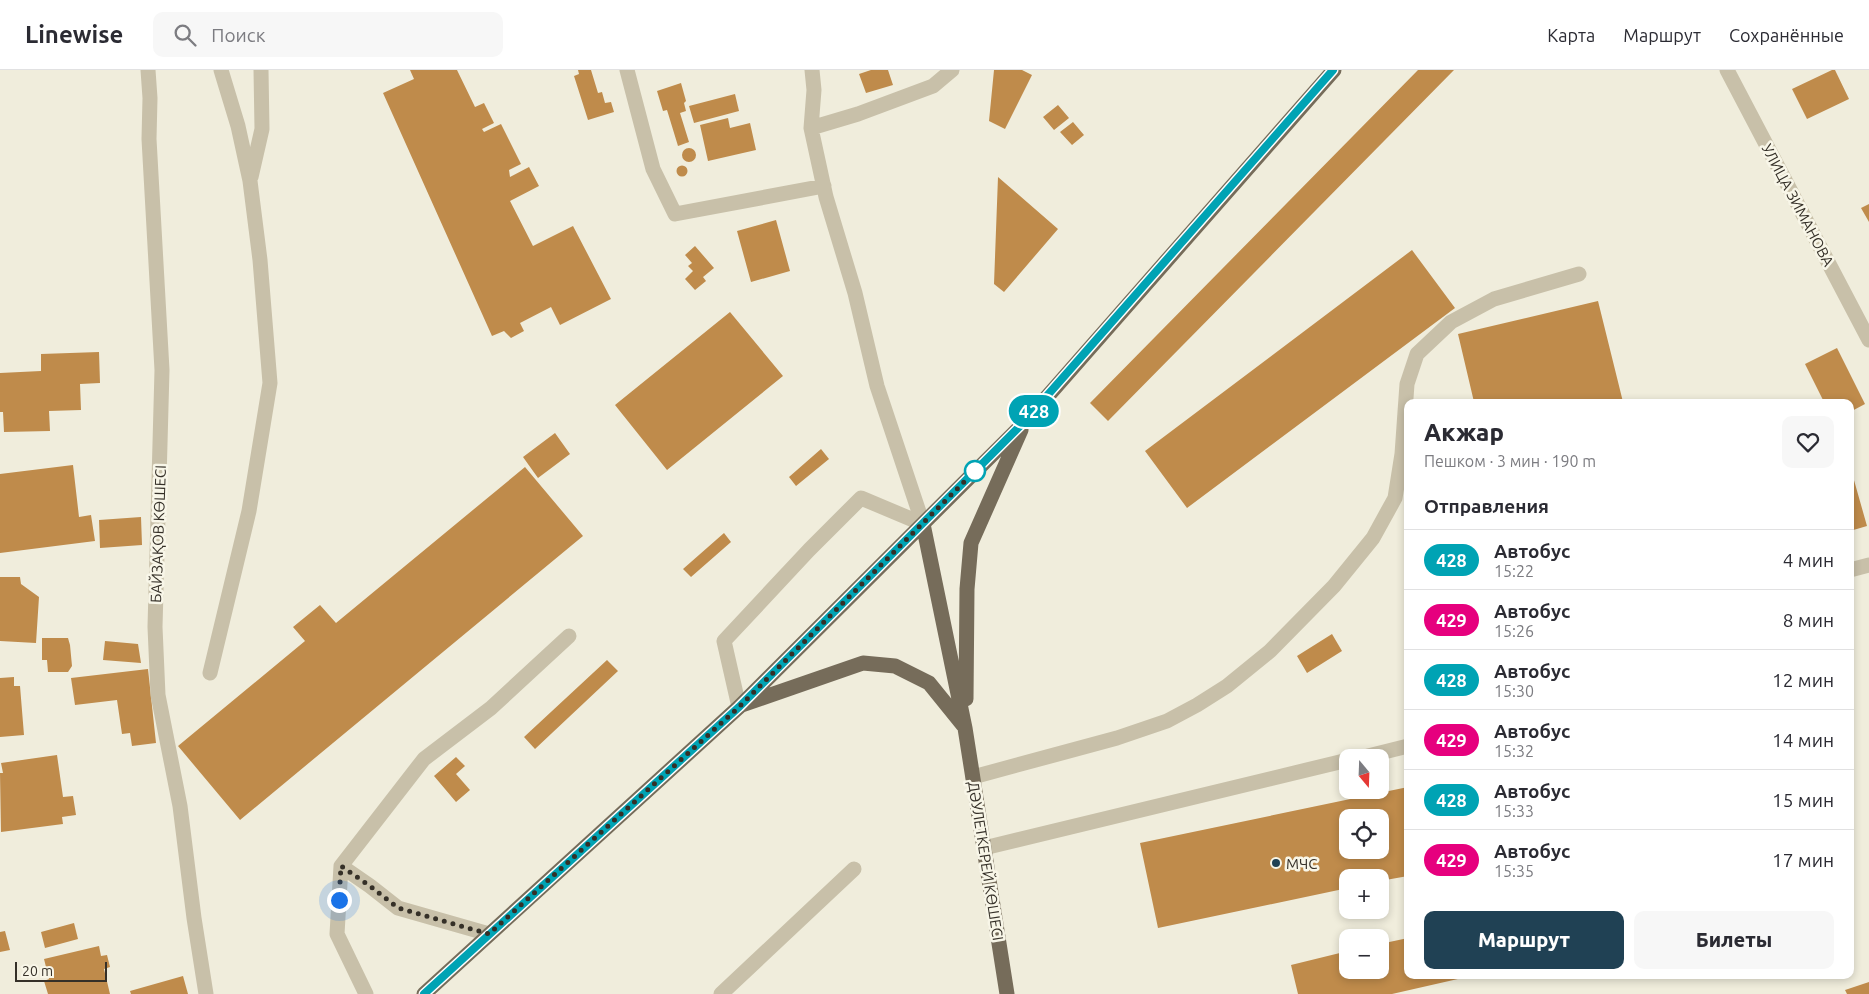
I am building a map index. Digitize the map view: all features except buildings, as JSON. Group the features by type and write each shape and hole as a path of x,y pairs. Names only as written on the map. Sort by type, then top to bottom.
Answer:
{"main road":[{"path":"424,994 739,707 1024,422 1334,70"},
{"path":"965,728 967,589 971,543 1024,422"},
{"path":"922,524 965,728"},
{"path":"739,707 863,663 895,666 928,683 965,728"},
{"name":"ДӘУЛЕТКЕРЕЙ КӨШЕСІ","path":"965,728 1007,994"}],"street":[{"name":"БАЙЗАҚОВ КӨШЕСІ","path":"148,70 150,98 149,139 162,370 155,627 158,695 180,806 206,994"},
{"path":"210,673 249,511 270,383 260,260 250,180 238,126 221,70"},
{"path":"250,180 262,129 261,70"},
{"path":"627,70 654,169 675,214 824,186"},
{"path":"812,70 814,90 811,128 824,186 855,293 878,386 922,524"},
{"path":"811,128 858,114 933,86 952,70"},
{"name":"УЛИЦА ЗИМАНОВА","path":"1727,70 1869,340"},
{"path":"1406,399 1407,384 1417,354 1451,322 1494,299 1579,274"},
{"path":"973,777 1117,738 1167,721 1197,706 1227,686 1270,651 1334,586 1373,538 1395,498 1404,426"},
{"path":"739,707 724,641 809,550 861,498 922,524"},
{"path":"1854,569 1869,565"},
{"path":"366,994 337,934 341,866 424,759 492,708 569,636"},
{"path":"1389,751 1404,747"},
{"path":"984,848 1339,762"},
{"path":"341,866 398,908 489,934"},
{"path":"721,994 854,869"}],"bus line":[{"name":"428","path":"424,994 739,707 1024,422 1333,70"}],"place":[{"name":"МЧС","path":"1276,863"}],"route":[{"path":"339,900 341,866 398,908 489,934 739,707 975,471"}]}
